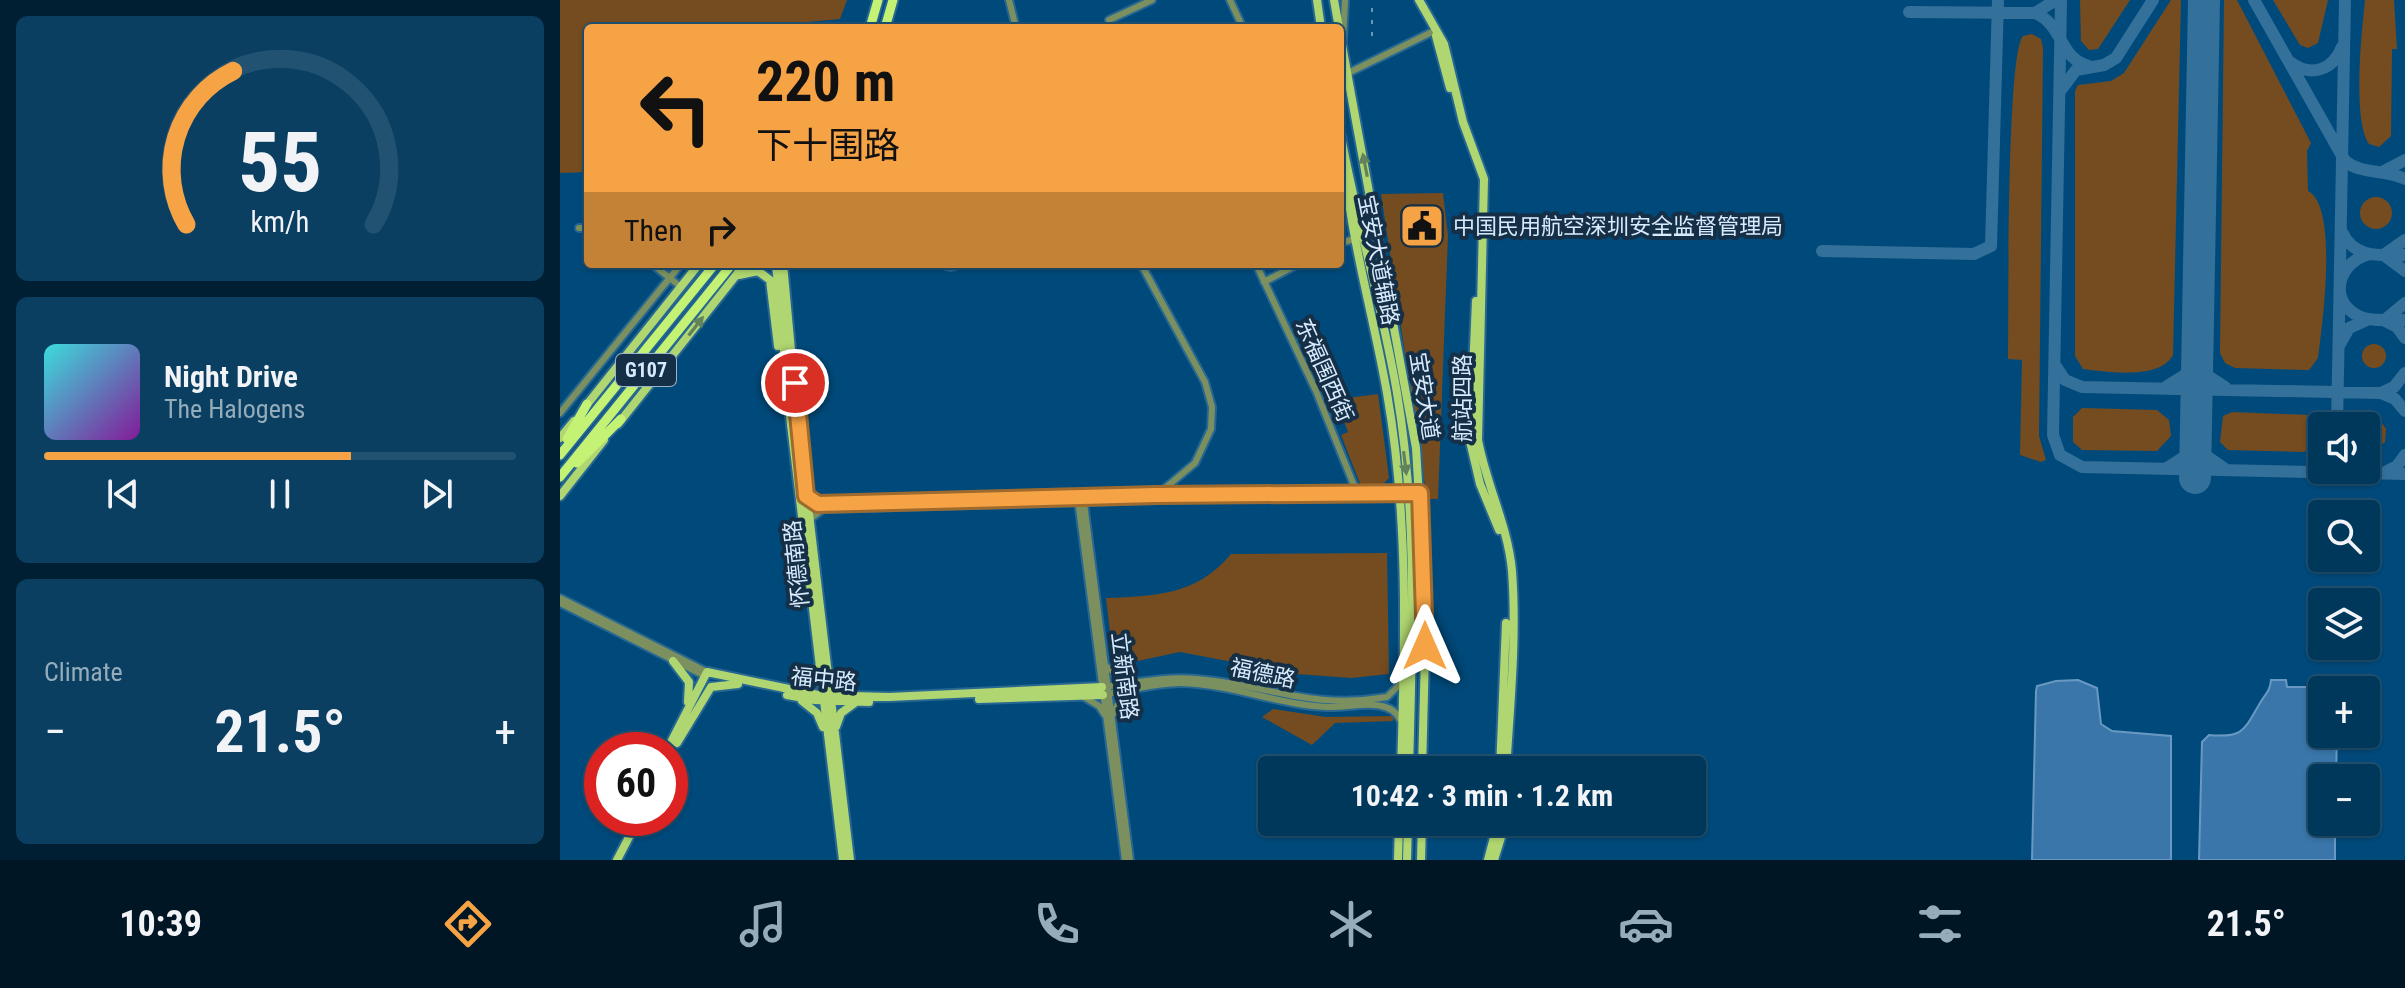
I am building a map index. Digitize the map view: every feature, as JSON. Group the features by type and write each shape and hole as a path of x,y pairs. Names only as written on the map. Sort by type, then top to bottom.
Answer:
{"highway":[{"path":"870,24 878,0"},
{"path":"886,24 893,0"},
{"name":"G107","path":"560,453 712,268"},
{"name":"G107","path":"560,478 729,268"},
{"path":"560,453 587,404"},
{"path":"560,478 621,419"}],"main road":[{"path":"1315,0 1321,24"},
{"name":"宝安大道","path":"1334,0 1339,24"},
{"name":"航站四路","path":"1419,0 1434,31 1458,123 1479,180 1481,208 1470,441 1480,484 1500,533 1507,571 1503,756"},
{"name":"宝安大道","path":"1344,75 1405,375 1420,493 1426,615 1422,756"},
{"name":"宝安大道","path":"1344,149 1397,394 1409,494 1412,628 1409,756"},
{"name":"宝安大道辅路","path":"1344,157 1355,239 1388,395 1398,494 1404,575 1402,756"},
{"path":"560,438 696,268"},
{"path":"560,496 742,268"},
{"path":"770,268 774,280"},
{"name":"怀德南路","path":"776,268 774,280 843,860"},
{"name":"怀德南路","path":"783,268 821,659"},
{"path":"734,277 758,271 774,280"},
{"path":"1404,575 1412,628"},
{"path":"821,659 811,681 793,693 817,713 831,739"},
{"path":"821,659 833,683 856,699 839,716 831,739"},
{"path":"673,661 690,686 682,721"},
{"path":"676,732 709,675"},
{"path":"682,732 709,675"},
{"name":"福中路","path":"709,675 738,684 826,698 1072,696 1105,691"},
{"name":"福中路","path":"709,675 793,693"},
{"path":"684,732 711,687 738,684"},
{"name":"福中路","path":"856,699 1084,688 1105,691"},
{"name":"怀德南路","path":"831,739 850,860"},
{"path":"614,860 627,836"},
{"path":"1398,860 1399,836"},
{"path":"1407,860 1408,836"},
{"path":"1421,860 1422,836"},
{"path":"1488,860 1496,836"},
{"path":"1494,860 1498,836"}],"street":[{"path":"1009,0 1015,24"},
{"path":"1129,0 1133,9"},
{"path":"1109,20 1152,0"},
{"path":"1230,0 1241,24"},
{"path":"1344,24 1345,0"},
{"path":"1344,75 1434,31"},
{"path":"579,228 584,228"},
{"path":"1344,242 1355,239"},
{"path":"657,268 681,287"},
{"path":"560,413 678,268"},
{"path":"1143,268 1205,382 1212,407 1211,429 1195,463 1156,495"},
{"name":"东福围西街","path":"1258,268 1316,391 1357,493"},
{"path":"1264,282 1290,268"},
{"path":"806,496 823,504 1420,493"},
{"path":"809,521 815,512 823,509 1156,495 1398,494"},
{"name":"立新南路","path":"1081,500 1104,659 1105,691"},
{"name":"立新南路","path":"1081,500 1100,669 1128,860"},
{"name":"福中路","path":"560,601 673,661 709,675"},
{"name":"福中路","path":"560,601 709,675"},
{"path":"1104,659 1116,677 1136,686 1115,706 1110,725"},
{"path":"1084,688 1097,679 1100,669"},
{"path":"1374,702 1394,694 1404,674"},
{"name":"福德路","path":"1105,691 1182,678 1314,701 1374,702"},
{"path":"1072,696 1092,700 1110,725"},
{"path":"1374,702 1392,709 1403,726"}],"shaded area":[{"path":"560,0 847,0 840,19 787,24 584,24 584,172 560,173"},
{"path":"2080,0 2130,0 2098,49 2089,50 2081,41"},
{"path":"2171,0 2181,0 2173,355 2166,363 2145,371 2083,369 2075,356 2075,91 2078,85 2111,81 2124,73"},
{"path":"2224,0 2237,0 2311,143 2307,151 2308,191 2317,201 2323,219 2326,268 2318,358 2309,370 2235,368 2225,363 2220,353"},
{"path":"2273,0 2328,0 2318,43 2308,48 2300,45"},
{"path":"2365,0 2394,0 2397,49 2392,49 2391,136 2379,147 2369,144 2364,132 2359,96"},
{"path":"2032,34 2041,39 2043,48 2039,436 2046,460 2041,462 2020,455 2022,360 2008,359 2014,89 2023,36"},
{"path":"1443,193 1448,235 1438,499 1427,499 1381,194","holes":["1402,209 1441,210 1441,242 1401,241"]},
{"path":"2376,197 2387,202 2392,213 2387,224 2376,229 2365,224 2360,213 2365,202"},
{"path":"2374,344 2383,347 2386,356 2383,365 2374,368 2365,365 2362,356 2365,347"},
{"path":"1378,394 1389,478 1383,484 1361,486 1341,435 1348,432 1344,421 1357,416 1348,398"},
{"path":"2082,408 2157,410 2169,420 2171,436 2157,451 2082,450 2073,442 2073,417"},
{"path":"2232,412 2308,415 2308,449 2304,452 2228,450 2220,442 2223,416"},
{"path":"2380,420 2386,429 2385,442 2380,446"},
{"path":"1387,553 1389,674 1351,678 1296,674 1180,652 1114,666 1106,598 1174,591 1204,578 1231,554"},
{"path":"1273,709 1326,717 1394,716 1393,721 1335,723 1312,745 1262,717"}],"water":[{"path":"2078,680 2097,688 2101,724 2112,731 2171,736 2171,860 2032,860 2036,691 2037,686"},
{"path":"2271,680 2286,680 2287,687 2308,687 2308,748 2337,748 2336,764 2308,764 2308,836 2335,836 2335,860 2199,860 2202,742 2209,735 2229,735 2242,730 2270,687"}],"taxiway":[{"path":"1822,251 1974,254 1991,246 1998,0"},
{"path":"1909,12 2035,13 2056,0"},
{"path":"2061,0 2053,435 2060,455 2082,467 2405,474"},
{"path":"2061,90 2076,70 2104,65 2116,58 2153,0"},
{"path":"2254,0 2345,161 2359,168 2405,179"},
{"path":"2337,412 2345,0"},
{"path":"2035,13 2051,25 2072,56 2089,66"},
{"path":"2290,62 2306,70 2320,69 2333,61 2342,47"},
{"path":"2384,171 2405,160"},
{"path":"2342,232 2353,247 2369,254 2405,255"},
{"path":"2385,254 2405,240"},
{"path":"2370,254 2351,264 2345,271 2341,280 2341,298 2346,307 2361,317 2405,320"},
{"path":"2385,256 2405,271"},
{"path":"2387,318 2405,303"},
{"path":"2340,344 2349,328 2369,319"},
{"path":"2383,320 2397,327 2405,338"},
{"path":"2197,347 2205,374 2225,387"},
{"path":"2167,386 2188,373 2197,350"},
{"path":"2055,365 2065,380 2082,387 2381,393 2395,399 2405,411"},
{"path":"2381,393 2394,387 2405,373"},
{"path":"2196,428 2205,455 2225,469"},
{"path":"2167,468 2187,455 2195,435"},
{"path":"2385,472 2397,466 2405,455"}],"runway":[{"path":"2195,478 2204,0"}],"railway":[{"path":"1372,0 1372,36"}],"place":[{"name":"中国民用航空深圳安全监督管理局","path":"1422,226"}],"route":[{"path":"795,383 806,496 818,504 1156,495 1420,493 1425,646"}]}
